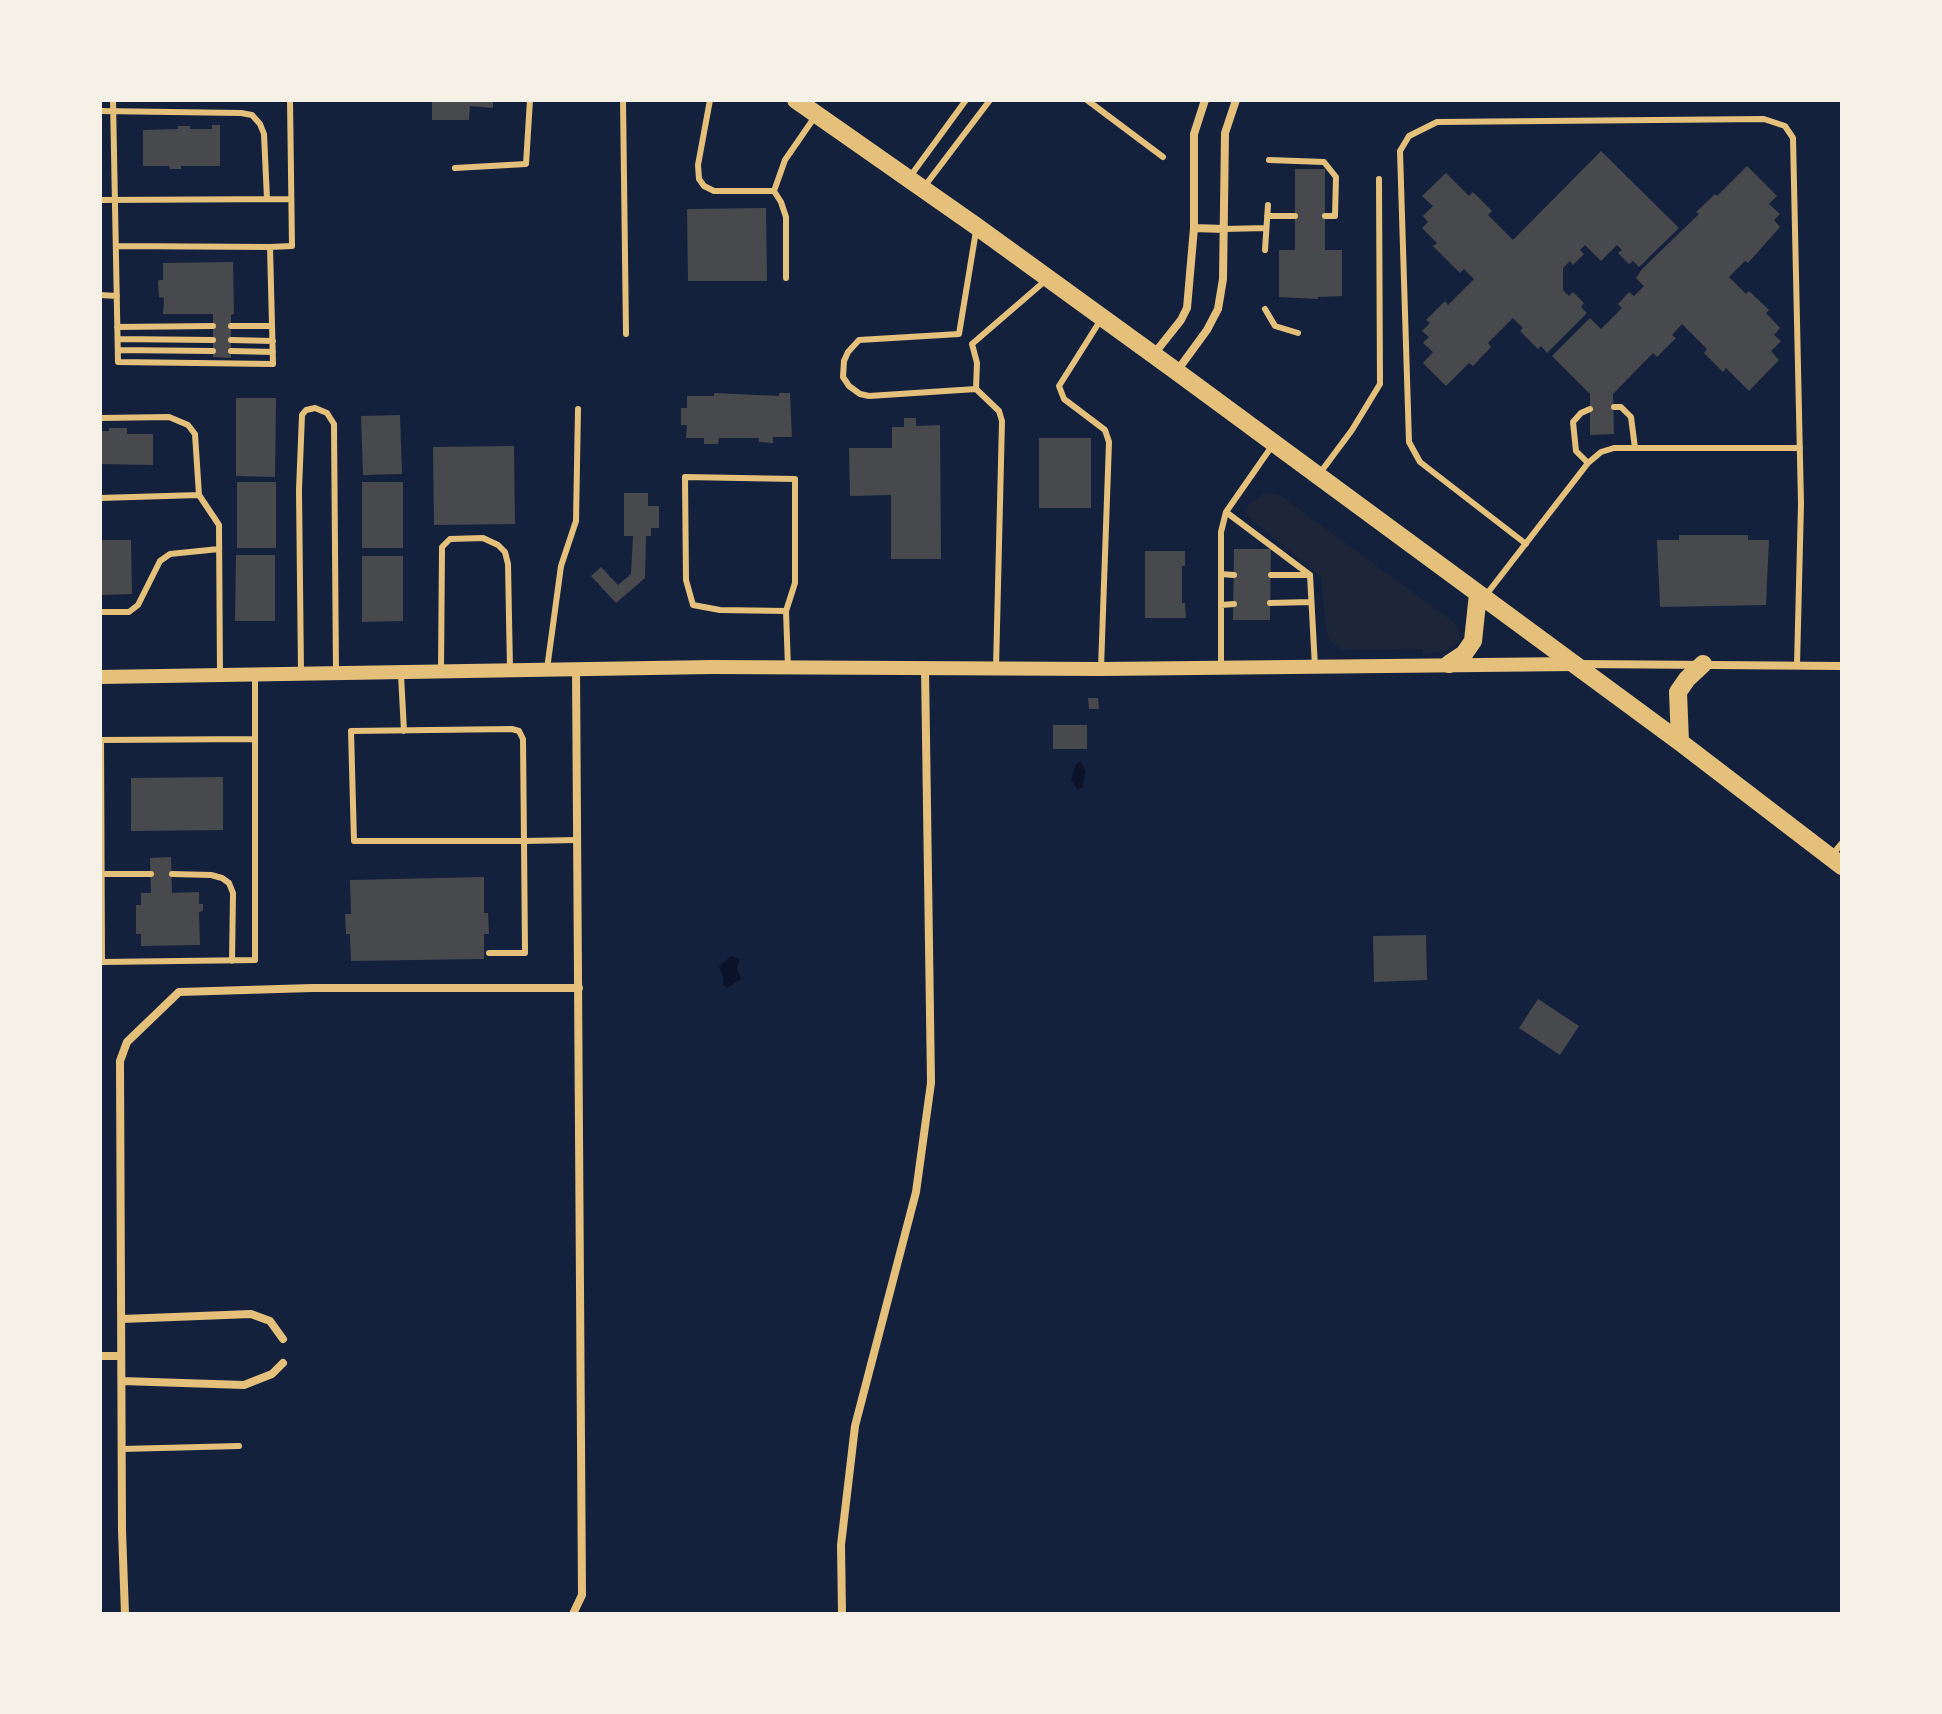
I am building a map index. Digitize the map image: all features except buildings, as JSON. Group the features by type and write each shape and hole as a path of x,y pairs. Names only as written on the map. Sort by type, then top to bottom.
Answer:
{"main road":[{"path":"796,100 976,226 1838,855"},
{"path":"1449,664 1464,654 1473,641 1481,596"},
{"path":"1680,742 1678,692 1703,664"}],"street":[{"path":"1153,355 1187,308 1194,228 1194,134 1205,100"},
{"path":"1176,371 1207,330 1218,309 1223,279 1225,133 1236,100"},
{"path":"1194,228 1224,229"},
{"path":"100,677 547,669 1101,669 1449,664 1842,666"},
{"path":"842,1614 841,1545 855,1426 916,1192 931,1083 925,668"},
{"path":"573,1614 582,1595 576,669"},
{"path":"125,1614 120,1061 127,1042 179,992 312,988 579,988"},
{"path":"122,1319 251,1314 270,1321 283,1339"},
{"path":"100,1356 121,1356"},
{"path":"122,1381 244,1385 272,1374 283,1363"}],"lane":[{"path":"113,100 118,362 273,364 270,247"},
{"path":"116,246 292,246 290,100"},
{"path":"455,168 526,164 530,100"},
{"path":"623,100 626,334"},
{"path":"710,100 698,165 699,179 714,191 774,191"},
{"path":"915,185 966,100"},
{"path":"915,185 990,100"},
{"path":"1087,100 1163,157"},
{"path":"100,111 252,115 264,134 267,199"},
{"path":"786,278 786,217 774,191 785,160 816,114"},
{"path":"1526,544 1420,462 1409,442 1400,151 1409,136 1437,122 1764,119 1785,126 1793,138 1800,448 1797,665"},
{"path":"1269,160 1324,162 1336,177 1335,216 1325,216"},
{"path":"1318,476 1352,430 1380,384 1379,179"},
{"path":"100,200 291,199"},
{"path":"1265,250 1268,205"},
{"path":"1267,216 1295,216"},
{"path":"959,334 976,226"},
{"path":"1224,229 1266,228"},
{"path":"972,344 1048,279"},
{"path":"100,295 117,296"},
{"path":"1265,309 1275,326 1298,333"},
{"path":"1101,669 1109,442 1105,430 1064,399 1059,386 1102,318"},
{"path":"117,327 213,326"},
{"path":"231,326 272,326"},
{"path":"976,389 977,363 972,344 959,334 859,340 844,361 843,377 860,394 976,389 999,411 1002,421 996,668"},
{"path":"118,339 213,340"},
{"path":"231,340 273,341"},
{"path":"118,350 213,351"},
{"path":"231,351 273,352"},
{"path":"1614,407 1621,407 1631,417 1635,448"},
{"path":"301,673 299,490 302,415 306,410 315,408 327,413 334,424 336,673"},
{"path":"547,669 561,566 576,521 578,409"},
{"path":"1588,463 1576,451 1573,422 1590,409"},
{"path":"100,418 169,417 182,421 195,434 199,495 219,525 220,675"},
{"path":"1221,668 1221,532 1226,512 1274,443"},
{"path":"1481,596 1526,544 1588,463 1601,452 1614,448 1800,448"},
{"path":"786,611 720,610 693,605 686,580 685,477 795,479 795,583 786,611 788,668"},
{"path":"100,498 199,495"},
{"path":"1226,512 1310,575"},
{"path":"441,671 442,547 450,539 483,538 505,552 510,670"},
{"path":"100,612 129,612 138,605 160,561 170,554 219,549"},
{"path":"1221,574 1234,575"},
{"path":"1271,575 1310,575"},
{"path":"1310,575 1315,667"},
{"path":"1270,603 1311,602"},
{"path":"1221,605 1234,604"},
{"path":"401,672 404,731"},
{"path":"254,739 101,740 102,962 255,960 255,674"},
{"path":"489,953 525,953 524,841 523,739 519,731 351,731 354,841 524,841 577,840"},
{"path":"102,874 151,874"},
{"path":"172,874 211,875 229,883 233,893 232,961"},
{"path":"122,1449 239,1446"}],"shaded area":[{"path":"1264,493 1284,498 1454,622 1460,641 1446,651 1423,654 1423,649 1342,650 1334,645 1327,634 1321,577 1246,515 1248,505"},
{"path":"1081,761 1085,771 1083,787 1078,790 1071,780 1076,764"},
{"path":"731,956 740,959 737,968 741,979 727,988 723,985 719,967"}]}
